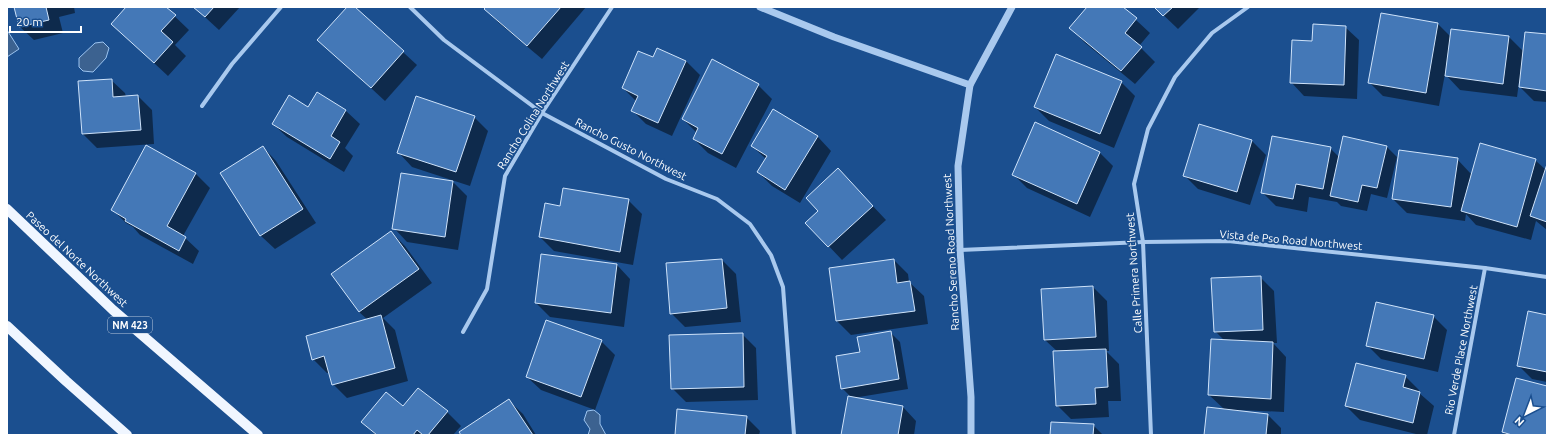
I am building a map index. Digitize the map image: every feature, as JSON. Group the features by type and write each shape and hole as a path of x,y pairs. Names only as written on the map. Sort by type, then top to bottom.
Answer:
{"main road":[{"name":"Paseo del Norte Northwest","path":"7,209 113,310 258,435"},
{"path":"7,326 127,435"}],"street":[{"path":"202,106 232,64 281,7"},
{"name":"Rancho Gusto Northwest","path":"410,7 444,40 542,113 666,179 717,200 750,224 770,255 783,287 794,435"},
{"name":"Rancho Colina Northwest","path":"463,332 487,289 505,176 542,113 612,7"},
{"path":"760,7 834,37 970,85"},
{"name":"Rancho Sereno Road Northwest","path":"971,435 971,397 960,250 958,166 970,85 1012,7"},
{"name":"Calle Primera Northwest","path":"1151,435 1143,242 1134,184 1148,130 1175,77 1212,33 1248,7"},
{"name":"Vista de Pso Road Northwest","path":"960,250 1143,242 1228,241 1485,268 1547,277"},
{"name":"Rio Verde Place Northwest","path":"1454,435 1485,268"}],"water":[{"path":"7,30 19,49 7,57"},
{"path":"103,42 109,48 106,58 93,72 83,71 79,67 79,58 95,43"},
{"path":"594,410 600,415 600,424 606,435 588,435 590,429 584,420 587,411"}],"building":[{"path":"14,7 46,7 49,20 19,27"},
{"path":"126,7 166,7 176,15 161,31 173,42 154,63 111,24"},
{"path":"193,7 214,7 205,17"},
{"path":"347,7 355,7 404,51 371,88 317,40"},
{"path":"486,7 561,7 527,46 484,9"},
{"path":"1087,7 1123,7 1137,18 1125,33 1142,47 1121,71 1069,28"},
{"path":"1154,7 1173,7 1163,16"},
{"path":"1381,13 1438,23 1426,93 1368,83"},
{"path":"1313,24 1346,26 1344,85 1290,83 1292,40 1312,41"},
{"path":"1451,29 1509,36 1503,84 1445,76"},
{"path":"1525,32 1547,34 1547,91 1519,87"},
{"path":"657,48 686,61 658,123 631,111 638,96 622,88 638,51 653,57"},
{"path":"1056,54 1122,81 1100,134 1034,107"},
{"path":"712,59 759,84 722,154 693,139 698,128 682,119"},
{"path":"112,79 113,97 138,95 141,130 82,134 78,81"},
{"path":"317,92 346,110 331,136 340,142 330,159 272,124 289,95 308,107"},
{"path":"416,96 475,116 456,172 397,153"},
{"path":"773,109 818,136 785,190 757,172 767,156 751,146"},
{"path":"1035,122 1100,152 1077,204 1012,175"},
{"path":"1199,124 1252,140 1237,192 1183,176"},
{"path":"1272,136 1331,147 1323,189 1296,184 1293,199 1261,193"},
{"path":"1343,136 1387,146 1377,188 1362,185 1358,202 1330,196"},
{"path":"1480,143 1536,159 1517,227 1461,211"},
{"path":"146,145 196,173 167,226 186,237 179,251 125,221 126,219 111,210"},
{"path":"263,146 303,209 260,236 220,173"},
{"path":"1399,150 1458,158 1451,207 1392,199"},
{"path":"1547,164 1547,222 1530,216"},
{"path":"838,168 873,206 828,247 805,223 818,211 806,198"},
{"path":"401,173 453,181 445,237 392,229"},
{"path":"563,188 629,199 620,252 539,237 545,203 560,206"},
{"path":"391,231 419,269 359,312 331,274"},
{"path":"541,254 617,264 611,313 535,303"},
{"path":"722,259 727,308 670,314 666,263"},
{"path":"894,259 897,283 910,281 915,311 836,321 829,268"},
{"path":"1261,276 1263,330 1214,332 1211,278"},
{"path":"1093,286 1096,337 1044,340 1041,289"},
{"path":"1376,302 1434,315 1424,359 1366,346"},
{"path":"1528,311 1547,315 1547,372 1517,366"},
{"path":"381,315 395,368 332,385 324,356 312,360 306,336"},
{"path":"546,320 602,340 581,397 526,377"},
{"path":"891,331 899,379 841,389 836,356 860,352 857,337"},
{"path":"743,333 744,387 671,389 669,335"},
{"path":"1211,339 1273,342 1271,399 1208,395"},
{"path":"1106,349 1108,387 1095,388 1096,404 1056,406 1053,351"},
{"path":"1356,363 1406,375 1403,387 1420,392 1413,423 1345,406"},
{"path":"1516,378 1547,386 1547,435 1512,435 1502,432"},
{"path":"418,388 448,411 428,435 423,435 417,430 413,435 377,435 361,422 386,392 403,406"},
{"path":"848,396 903,406 898,435 841,435"},
{"path":"509,399 533,435 461,435 459,432"},
{"path":"1207,407 1268,414 1266,435 1204,435"},
{"path":"677,409 747,416 745,435 675,435"},
{"path":"1051,422 1094,424 1093,435 1050,435"}]}
